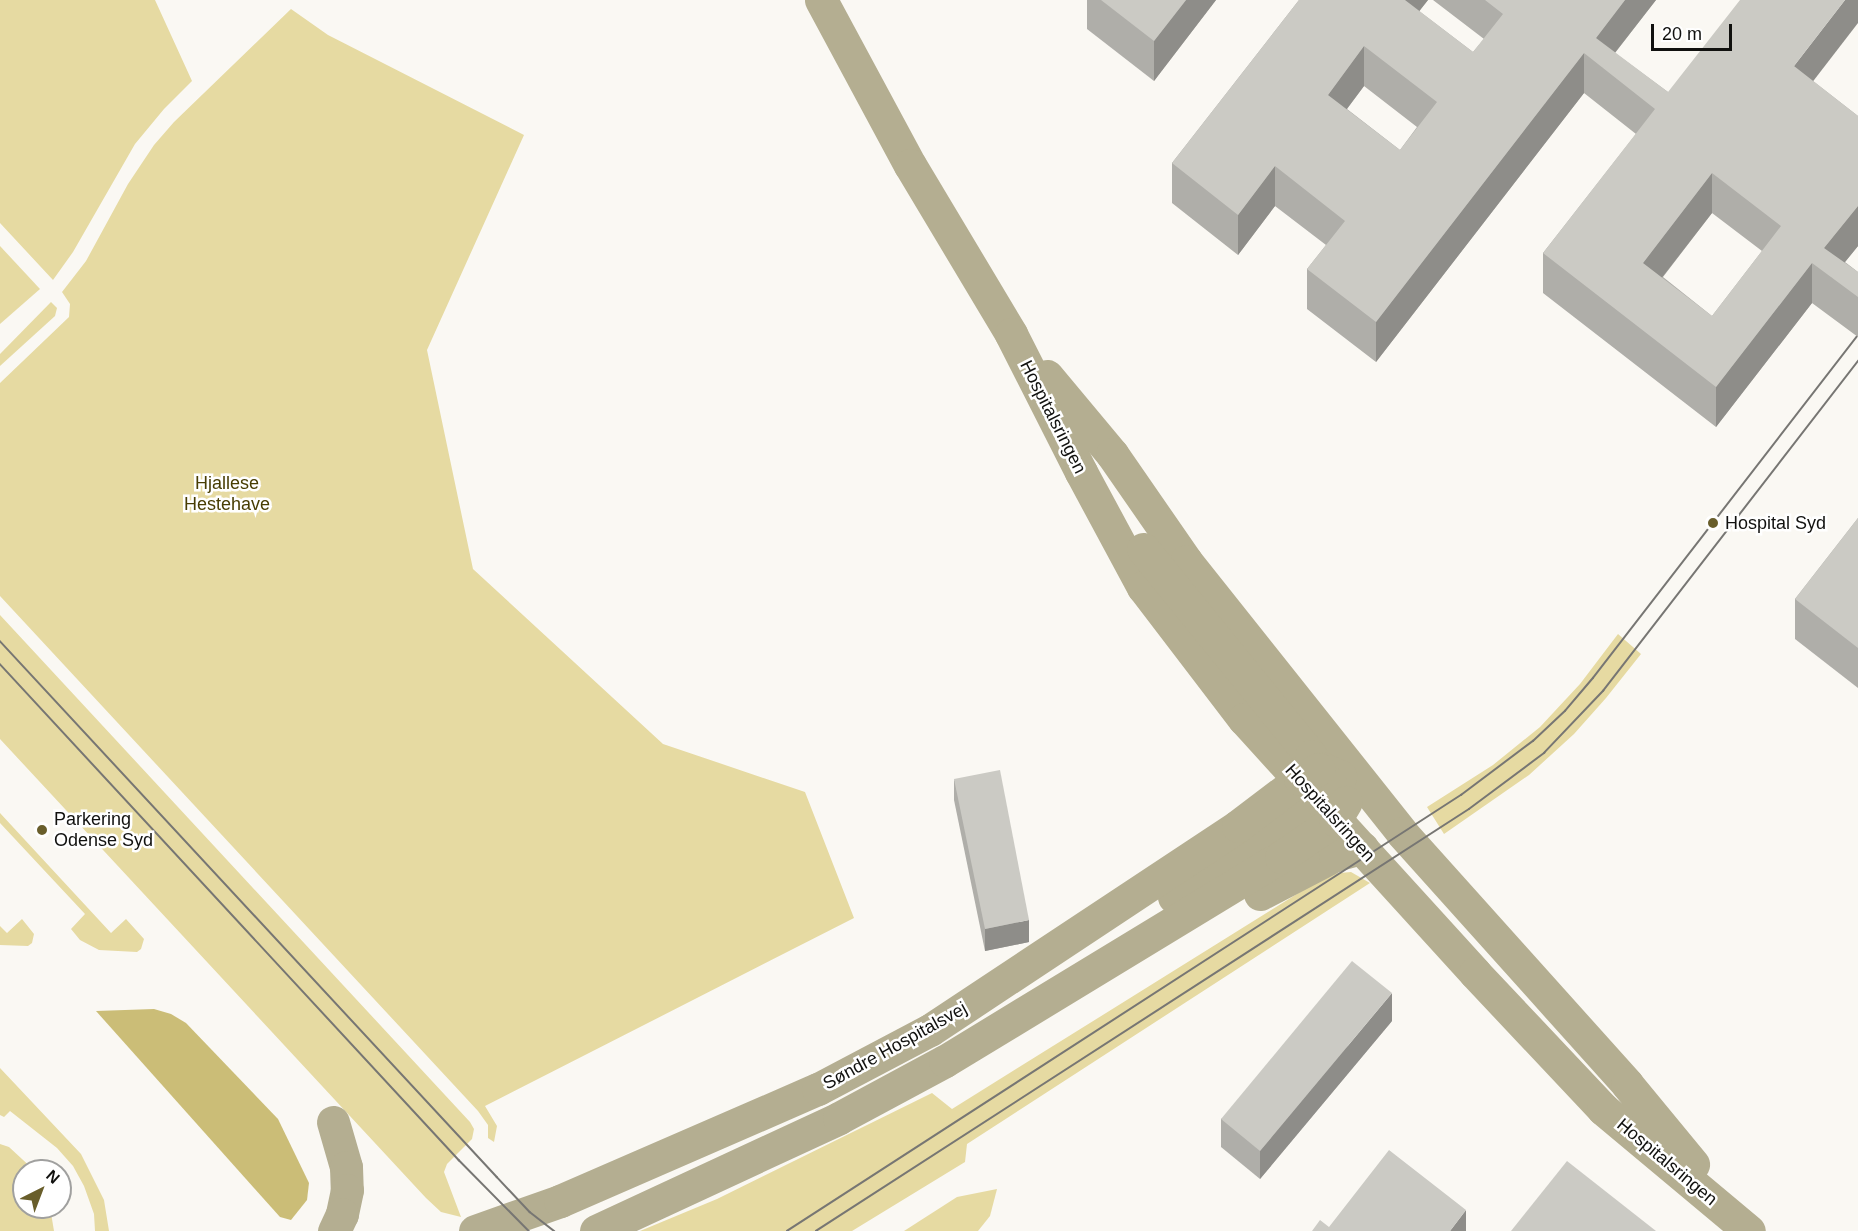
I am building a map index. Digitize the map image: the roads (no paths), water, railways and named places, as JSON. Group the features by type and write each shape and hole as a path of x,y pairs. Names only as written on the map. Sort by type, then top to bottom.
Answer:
{"street":[{"name":"Hospitalsringen","path":"821,0 910,165 1011,334 1081,472 1331,785 1357,807 1491,958 1523,990 1595,1048 1744,1226"},
{"name":"Hospitalsringen","path":"1011,334 1112,454 1186,561 1331,785 1362,848 1603,1109 1744,1226"},
{"name":"Søndre Hospitalsvej","path":"596,1231 839,1118 945,1061 1014,1017 1281,857 1331,785"},
{"name":"Søndre Hospitalsvej","path":"475,1231 560,1202 807,1093 930,1030 1238,826 1331,785"},
{"path":"1014,1017 1177,942 1326,859 1362,848"},
{"path":"333,1122 346,1167 347,1190 342,1214 334,1231"}],"tram line":[{"path":"787,1231 1461,795 1533,741 1565,711 1593,678 1858,335"},
{"path":"816,1231 1469,809 1544,753 1603,691 1858,361"},
{"path":"0,641 497,1177 530,1212 554,1231"},
{"path":"0,664 459,1160 529,1231"}],"place":[{"name":"Hospital Syd","path":"1713,523"},
{"name":"Parkering Odense Syd","path":"42,830"}],"park label":[{"name":"Hjallese Hestehave","path":"227,494"}]}
